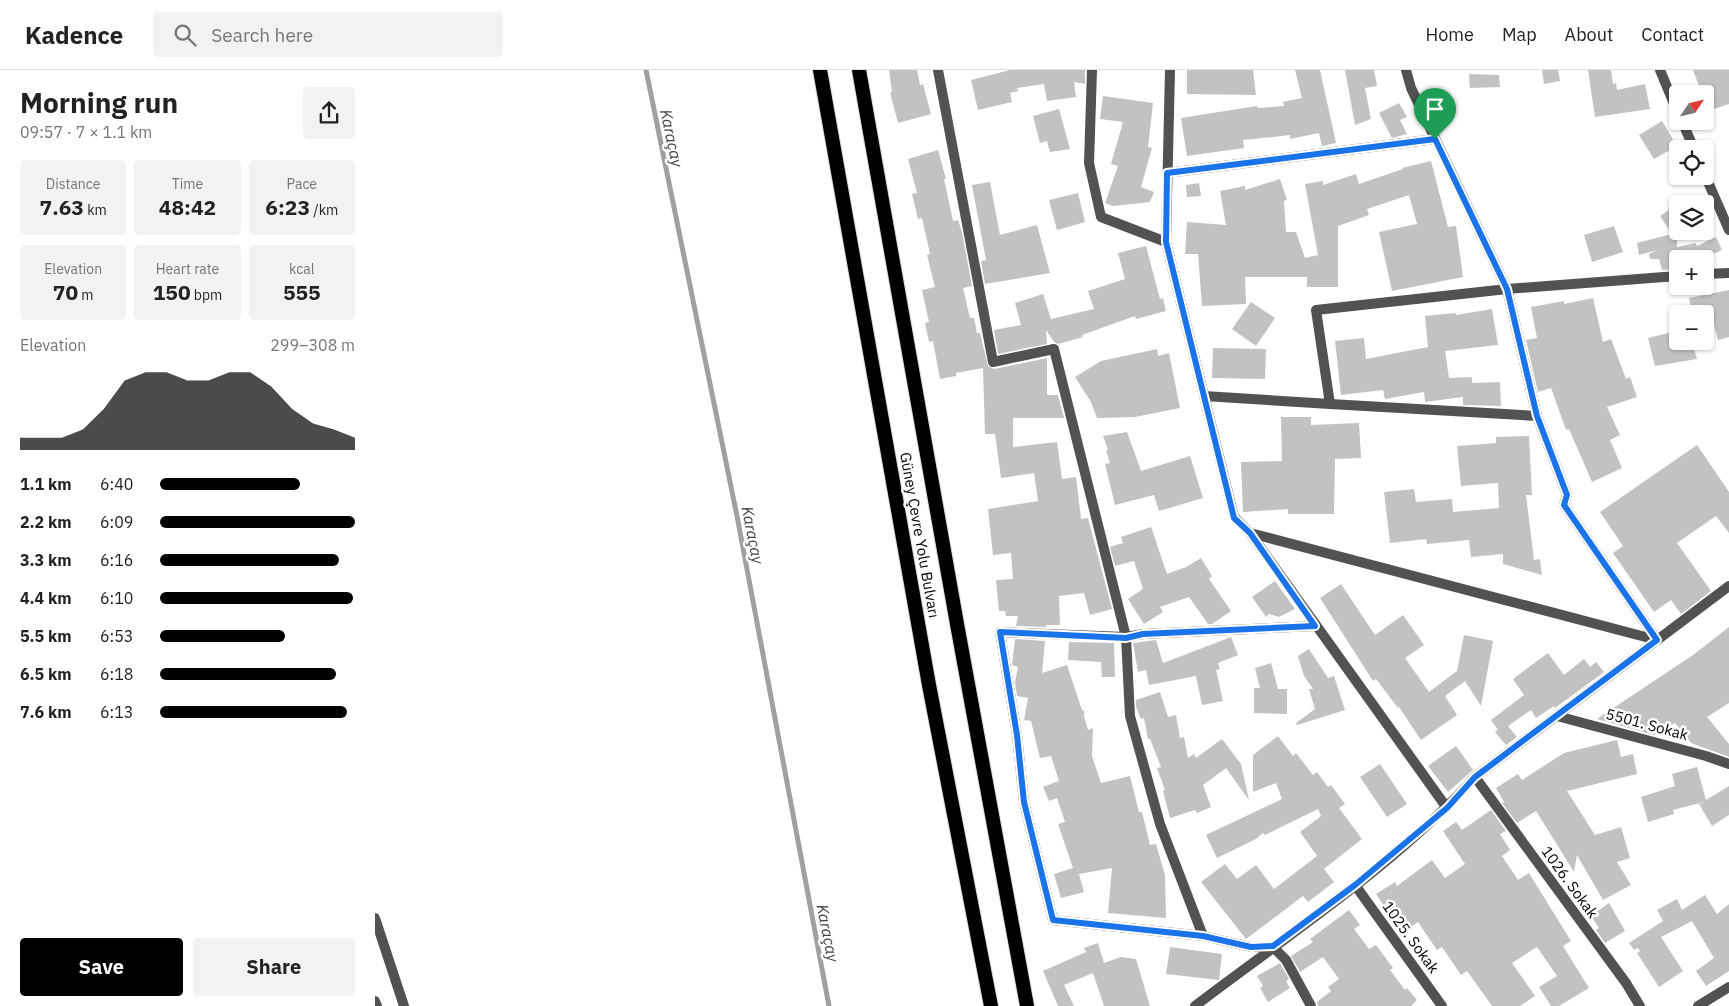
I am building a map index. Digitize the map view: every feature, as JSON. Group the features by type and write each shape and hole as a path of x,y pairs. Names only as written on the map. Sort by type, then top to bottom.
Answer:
{"highway":[{"name":"Güney Çevre Yolu Bulvarı","path":"820,70 929,685 991,1006"},
{"name":"Güney Çevre Yolu Bulvarı","path":"859,70 965,673 1027,1006"}],"street":[{"path":"938,70 993,362 1054,349 1126,638 1130,716 1160,824 1203,936"},
{"path":"1092,70 1089,163 1101,217 1166,242"},
{"path":"1170,70 1166,242 1234,518 1250,533 1447,808"},
{"path":"1406,70 1411,88 1507,289 1537,416 1567,495 1564,505 1657,640"},
{"path":"1660,70 1669,92"},
{"path":"1167,173 1435,139"},
{"path":"1710,185 1729,230"},
{"path":"1714,274 1729,273"},
{"path":"1330,404 1316,310 1507,289 1669,277"},
{"path":"1204,396 1537,416"},
{"path":"1250,533 1657,640"},
{"path":"1195,1006 1355,885 1447,808 1475,777 1729,586"},
{"path":"1311,1006 1286,960 1273,946 1251,947 1203,936 1053,920 1024,802 1017,735 1000,632 1126,638 1143,634 1315,626"},
{"name":"5501. Sokak","path":"1557,716 1689,751 1729,764"},
{"name":"1026. Sokak","path":"1475,777 1626,983 1640,1006"},
{"name":"1025. Sokak","path":"1355,885 1442,1006"},
{"path":"375,918 404,1006"},
{"path":"1698,1006 1729,987"},
{"path":"375,1000 377,1006"}],"building":[{"path":"889,70 917,70 920,85 923,84 931,114 898,123 890,93 892,92"},
{"path":"1010,70 1085,70 1085,84 1074,82 1076,97 1047,101 1044,84 1017,88 1018,91 1010,93 1012,102 978,110 971,80"},
{"path":"1187,70 1253,70 1256,95 1187,94"},
{"path":"1295,70 1320,70 1336,143 1322,146 1319,133 1290,139 1290,135 1243,140 1244,148 1187,156 1181,118 1257,106 1258,108 1284,106 1283,102 1302,98"},
{"path":"1345,70 1374,70 1377,86 1365,88 1371,119 1355,125"},
{"path":"1542,70 1558,70 1560,81 1544,84"},
{"path":"1588,70 1611,70 1613,84 1616,83 1617,90 1645,84 1650,109 1595,117"},
{"path":"1693,70 1729,70 1729,104 1714,109 1714,85 1699,85"},
{"path":"1469,74 1499,75 1500,87 1470,88"},
{"path":"1103,96 1153,103 1148,147 1152,148 1141,187 1154,192 1150,202 1113,206 1105,203 1118,166 1111,164 1123,122 1100,119"},
{"path":"1399,103 1407,117 1400,120 1407,134 1392,138 1379,113"},
{"path":"1059,109 1070,149 1050,152 1047,141 1040,143 1033,116"},
{"path":"1662,121 1673,140 1669,140 1669,151 1654,159 1639,135"},
{"path":"938,150 946,179 944,179 953,221 958,220 962,232 972,286 963,288 970,318 974,318 977,333 980,333 988,366 994,369 1047,358 1047,395 1058,395 1064,418 1013,418 1013,447 1057,442 1062,479 1076,477 1081,519 1088,518 1112,609 1090,615 1084,593 1059,596 1060,625 1046,625 1046,627 1016,626 1018,616 1006,616 1005,611 999,611 996,580 1013,579 1011,553 993,555 988,509 1038,501 1034,473 1001,478 995,434 985,434 983,368 956,373 956,376 940,379 933,341 929,342 925,323 929,322 922,290 935,287 927,255 930,254 922,218 918,219 912,194 917,193 908,159"},
{"path":"1431,161 1448,227 1456,226 1463,277 1392,291 1379,232 1417,224 1409,195 1367,209 1369,215 1338,226 1338,287 1307,287 1307,277 1245,277 1246,304 1202,306 1198,254 1185,254 1187,222 1226,225 1220,191 1245,186 1245,190 1280,179 1287,200 1284,201 1286,232 1296,232 1305,258 1318,255 1305,184 1323,181 1323,185 1356,174 1359,184 1402,168"},
{"path":"990,182 1000,235 1037,225 1050,273 985,284 981,261 986,260 972,185"},
{"path":"1199,183 1201,196 1187,197 1186,185"},
{"path":"1078,193 1085,222 1057,230 1049,200"},
{"path":"1669,210 1669,230 1660,216"},
{"path":"1614,226 1623,252 1592,262 1584,235"},
{"path":"1669,235 1669,240 1677,240 1677,247 1696,243 1697,246 1714,240 1716,237 1722,250 1714,254 1714,250 1669,250 1669,270 1662,270 1659,259 1650,259 1649,254 1657,250 1639,255 1637,243"},
{"path":"1146,246 1160,299 1163,298 1166,311 1136,319 1135,316 1082,335 1083,337 1058,344 1054,342 1046,330 1047,344 998,354 994,330 1021,325 1015,303 1043,294 1051,319 1094,309 1088,291 1125,279 1118,253"},
{"path":"1729,290 1729,337 1718,340 1714,325 1714,305 1690,305 1689,298 1714,295 1714,293"},
{"path":"1593,298 1603,342 1611,339 1626,379 1630,377 1637,397 1607,407 1620,435 1610,440 1622,468 1592,482 1569,429 1566,430 1551,388 1538,392 1526,340 1537,338 1531,307 1564,301 1564,304"},
{"path":"1251,302 1275,318 1256,346 1232,329"},
{"path":"1492,309 1498,345 1445,351 1449,378 1472,377 1472,383 1500,382 1501,406 1463,405 1463,397 1425,402 1424,392 1385,399 1383,390 1341,395 1335,341 1364,338 1366,359 1428,347 1425,316 1456,313 1456,315"},
{"path":"1669,333 1669,350 1694,350 1697,359 1655,366 1648,338"},
{"path":"1213,348 1266,349 1265,379 1212,378"},
{"path":"1157,349 1158,356 1169,353 1180,408 1135,417 1097,418 1091,402 1075,377 1101,361"},
{"path":"1281,417 1311,417 1311,425 1359,423 1361,458 1335,459 1334,514 1288,514 1288,509 1243,512 1241,462 1282,461"},
{"path":"1127,432 1141,471 1190,456 1203,498 1159,511 1154,495 1115,505 1105,464 1110,463 1103,436"},
{"path":"1529,436 1532,495 1526,495 1534,560 1540,559 1542,575 1503,564 1503,554 1471,557 1469,540 1427,544 1426,539 1390,543 1384,492 1414,489 1416,502 1452,499 1453,512 1499,508 1498,483 1461,486 1457,446 1496,443 1496,437"},
{"path":"1697,445 1729,492 1729,533 1716,516 1677,543 1711,591 1681,614 1671,600 1654,612 1613,553 1623,546 1600,512"},
{"path":"1151,527 1167,574 1186,567 1201,558 1212,576 1209,579 1231,611 1212,624 1208,624 1189,597 1160,607 1163,612 1144,624 1128,599 1143,589 1134,561 1115,566 1110,547 1123,543 1121,537"},
{"path":"1275,581 1295,609 1279,617 1269,614 1266,617 1252,597"},
{"path":"1341,584 1375,635 1403,615 1424,645 1405,658 1429,692 1457,671 1464,635 1493,641 1481,706 1465,681 1445,696 1457,715 1421,740 1399,707 1376,679 1373,681 1320,598"},
{"path":"1729,627 1729,703 1707,717 1729,744 1729,757 1691,743 1675,723 1654,735 1597,719 1693,655"},
{"path":"1231,637 1238,655 1218,663 1220,669 1216,670 1223,701 1202,705 1196,676 1149,685 1146,670 1138,672 1133,643 1156,640 1163,663"},
{"path":"1015,639 1045,641 1042,673 1067,665 1082,710 1084,711 1088,730 1093,728 1092,756 1101,783 1130,776 1139,812 1142,812 1150,845 1156,844 1165,875 1166,918 1108,913 1112,868 1079,874 1084,892 1061,898 1054,874 1073,868 1058,824 1065,822 1057,798 1049,801 1043,787 1059,781 1051,756 1040,758 1031,721 1024,720 1028,698 1017,696 1015,682 1018,667 1012,665"},
{"path":"1069,642 1114,643 1115,677 1102,677 1101,662 1068,660"},
{"path":"1309,649 1328,678 1334,676 1345,710 1297,725 1296,723 1315,709 1309,689 1313,689 1304,676 1298,656"},
{"path":"1548,653 1564,675 1584,659 1590,667 1596,662 1604,672 1555,708 1554,706 1536,718 1531,710 1508,726 1517,737 1506,745 1495,732 1498,730 1491,720 1524,695 1513,679"},
{"path":"1271,663 1278,689 1287,689 1287,714 1254,713 1254,688 1260,688 1255,668"},
{"path":"1160,692 1168,717 1176,715 1180,738 1184,737 1188,758 1194,754 1196,758 1222,739 1241,764 1249,800 1226,768 1203,785 1211,807 1197,813 1195,810 1170,818 1163,791 1165,790 1157,768 1161,767 1150,739 1148,739 1144,718 1141,719 1136,707 1136,700"},
{"path":"1278,736 1293,756 1296,753 1313,775 1317,772 1328,787 1331,785 1345,804 1339,808 1362,839 1324,869 1334,882 1308,902 1303,896 1246,939 1201,882 1225,864 1237,879 1256,865 1274,889 1317,856 1300,832 1321,816 1318,809 1265,835 1263,833 1256,839 1217,858 1206,835 1282,799 1276,783 1253,792 1253,755"},
{"path":"1617,740 1621,757 1633,754 1637,774 1567,791 1595,835 1621,827 1630,858 1617,862 1631,885 1603,900 1577,855 1574,872 1536,811 1517,823 1502,803 1504,802 1496,788 1518,774 1522,780 1564,753"},
{"path":"1456,746 1473,770 1448,792 1428,766"},
{"path":"1380,764 1407,804 1387,817 1360,777"},
{"path":"1697,767 1706,800 1729,786 1729,815 1712,826 1699,804 1704,802 1673,810 1674,814 1648,822 1641,797 1675,786 1672,774"},
{"path":"1491,810 1506,831 1500,834 1510,850 1502,856 1518,880 1529,873 1571,941 1563,946 1589,988 1559,1006 1551,1006 1539,987 1557,976 1537,947 1512,963 1535,996 1520,1006 1492,1006 1467,971 1461,975 1442,947 1437,950 1418,922 1402,933 1376,894 1395,882 1397,886 1432,860 1445,878 1465,864 1443,831 1456,822 1462,830"},
{"path":"1705,895 1717,914 1729,904 1729,971 1706,986 1696,971 1714,958 1692,921 1661,937 1683,971 1659,987 1637,953 1640,951 1638,948 1634,950 1629,943 1663,921 1657,910 1677,899 1682,910"},
{"path":"1609,903 1625,931 1605,943 1596,930 1599,928 1591,916"},
{"path":"1349,910 1360,925 1354,929 1369,949 1376,945 1393,968 1390,970 1405,990 1407,988 1417,1000 1411,1006 1318,1006 1317,1002 1331,991 1328,987 1339,979 1323,957 1300,972 1291,956 1313,942 1310,939"},
{"path":"1098,943 1104,963 1121,957 1136,959 1150,1006 1104,1006 1093,973 1064,985 1074,1006 1058,1006 1043,971 1086,952 1084,948"},
{"path":"1170,947 1222,954 1219,980 1166,974"},
{"path":"1280,963 1289,979 1286,981 1290,988 1268,1002 1260,988 1263,986 1257,976"}],"waterway":[{"name":"Karaçay","path":"646,70 737,516 829,1006"}],"route":[{"path":"1435,139 1507,289 1537,416 1567,495 1564,505 1657,640 1475,777 1447,808 1355,885 1273,946 1251,947 1203,936 1053,920 1024,802 1017,735 1000,632 1126,638 1143,634 1315,626 1250,533 1234,518 1166,242 1167,173 1435,139"}]}
